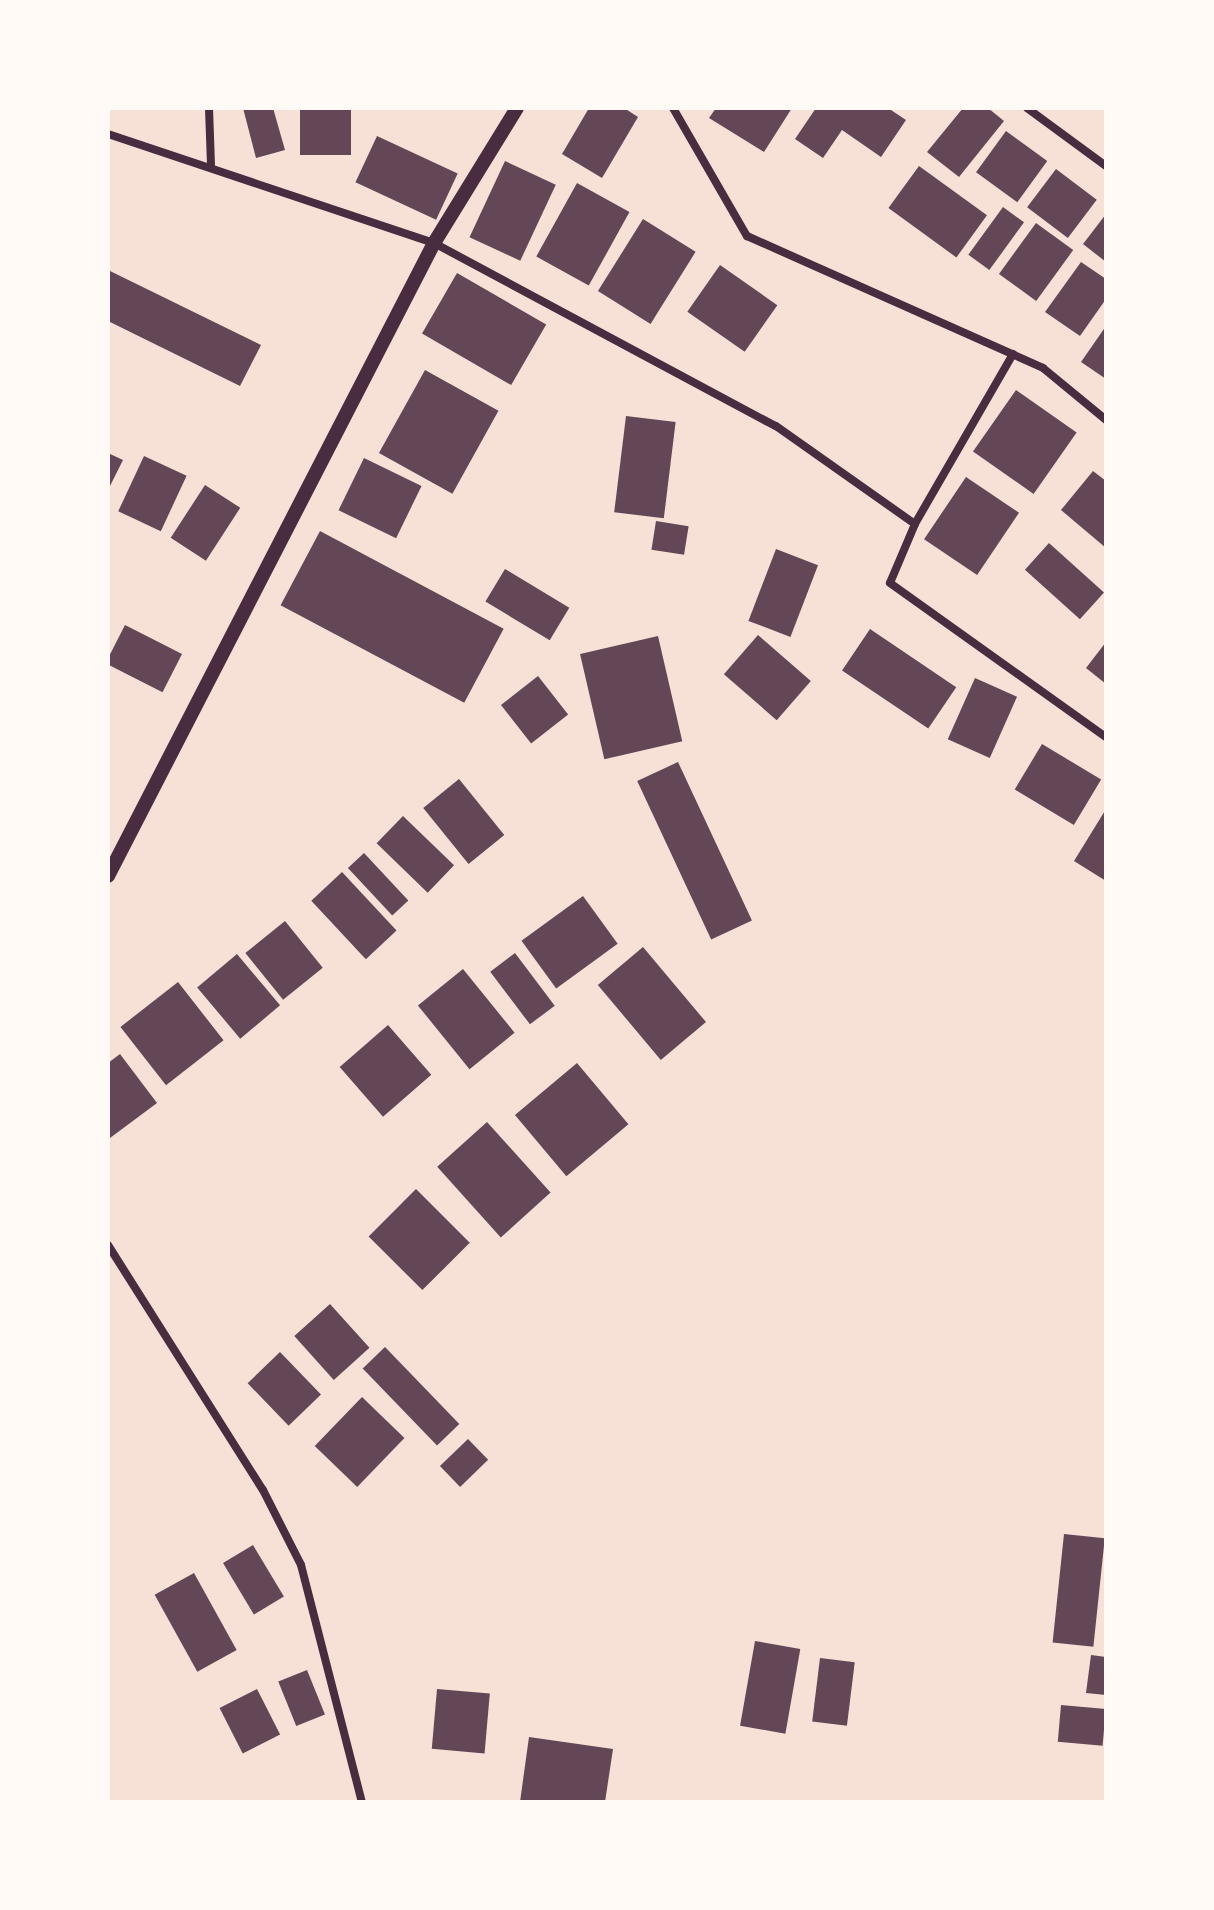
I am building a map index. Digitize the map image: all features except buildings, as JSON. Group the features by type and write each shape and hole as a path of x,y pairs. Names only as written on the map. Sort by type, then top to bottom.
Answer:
{"street":[{"path":"209,108 211,165"},
{"path":"108,876 434,243 517,108"},
{"path":"673,108 747,236 1043,368 1106,420"},
{"path":"1027,108 1106,166"},
{"path":"108,134 211,165 434,243 776,426 915,524"},
{"path":"1013,354 915,524 890,583 1106,737"},
{"path":"108,1245 263,1490 301,1565 362,1802"}]}
